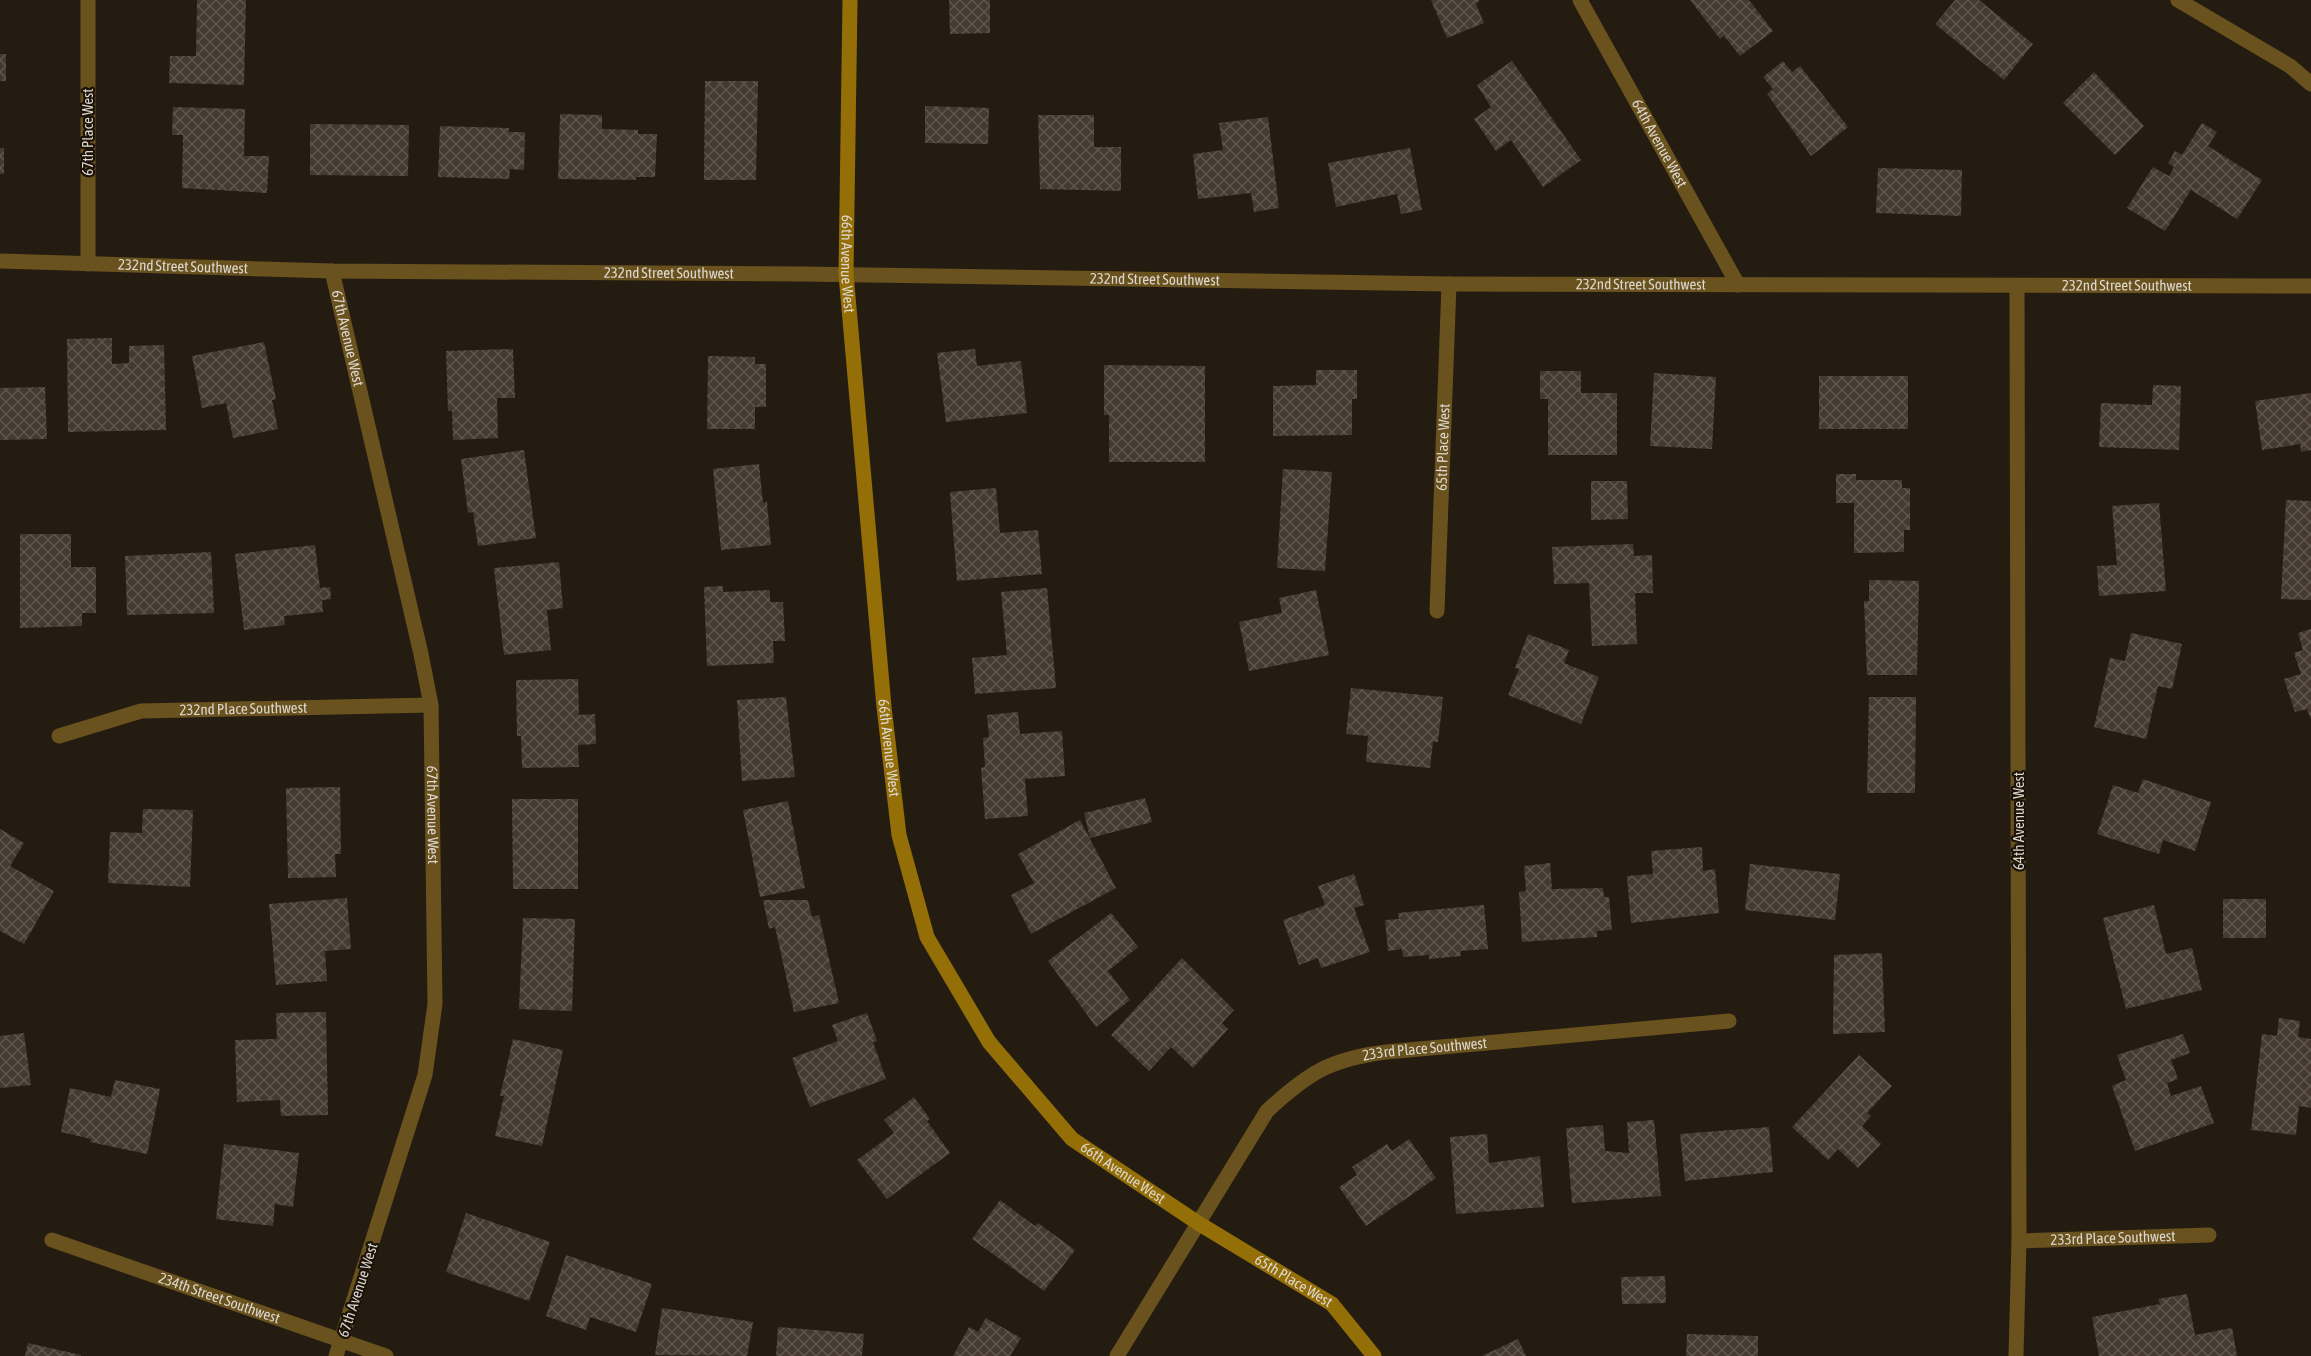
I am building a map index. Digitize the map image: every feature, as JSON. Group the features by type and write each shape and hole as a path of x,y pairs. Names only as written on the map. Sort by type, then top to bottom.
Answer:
{"street":[{"name":"67th Place West","path":"88,0 88,264"},
{"name":"66th Avenue West","path":"850,0 846,274 888,742 899,835 927,937 988,1042 1072,1139 1198,1223"},
{"name":"64th Avenue West","path":"1580,0 1738,285"},
{"path":"2178,0 2290,66 2311,84"},
{"name":"232nd Street Southwest","path":"0,261 332,271 846,274 1449,284 2311,286"},
{"name":"67th Avenue West","path":"332,271 422,654 430,705 435,1004 425,1076 336,1356"},
{"name":"65th Place West","path":"1437,611 1449,284"},
{"name":"64th Avenue West","path":"2016,1356 2019,1241 2017,287"},
{"name":"232nd Place Southwest","path":"59,736 141,711 430,705"},
{"name":"233rd Place Southwest","path":"1198,1223 1267,1111 1294,1086 1325,1065 1356,1055 1729,1021"},
{"path":"1117,1356 1198,1223"},
{"name":"65th Place West","path":"1198,1223 1332,1304 1374,1356"},
{"name":"233rd Place Southwest","path":"2019,1241 2209,1235"},
{"name":"234th Street Southwest","path":"52,1240 386,1356"}],"building":[{"path":"197,0 246,0 244,85 169,83 170,56 196,56"},
{"path":"949,0 990,0 990,33 950,34"},
{"path":"1431,0 1480,0 1476,4 1484,23 1447,38"},
{"path":"1690,0 1749,0 1773,31 1740,56 1724,36 1720,39"},
{"path":"1955,0 1979,0 2033,44 2004,80 1935,24"},
{"path":"0,54 6,54 6,81 0,81"},
{"path":"1512,61 1581,160 1543,187 1511,140 1496,151 1474,119 1491,107 1477,85"},
{"path":"1783,61 1792,72 1800,66 1848,127 1811,156 1767,94 1773,89 1763,77"},
{"path":"2094,72 2144,126 2115,155 2063,103"},
{"path":"705,81 758,81 756,180 704,180"},
{"path":"925,106 989,108 988,144 925,143"},
{"path":"173,107 245,109 244,156 269,156 267,193 182,188 183,135 172,135"},
{"path":"560,114 602,115 602,129 638,130 638,134 657,134 655,177 636,177 636,180 558,179"},
{"path":"1038,115 1094,115 1094,147 1121,147 1121,191 1040,189"},
{"path":"1268,117 1279,208 1254,212 1251,193 1198,199 1193,154 1223,150 1219,123"},
{"path":"2202,123 2217,132 2208,146 2262,180 2237,219 2191,190 2165,231 2127,208 2153,167 2169,176 2174,167 2168,163 2175,151 2182,155"},
{"path":"310,124 409,125 408,176 310,175"},
{"path":"440,126 509,128 509,132 525,132 524,170 510,169 509,179 438,177"},
{"path":"0,148 4,148 4,174 0,174"},
{"path":"1410,148 1422,210 1401,214 1397,194 1336,207 1328,163"},
{"path":"1878,168 1962,170 1961,216 1876,213"},
{"path":"112,338 112,364 129,363 129,346 164,345 166,430 68,432 67,339"},
{"path":"264,342 276,399 272,400 278,429 233,438 226,403 202,408 192,356"},
{"path":"513,349 515,398 497,398 498,438 453,440 452,411 448,411 446,351"},
{"path":"975,349 977,366 1021,361 1027,413 946,422 937,353"},
{"path":"708,356 755,357 755,364 766,364 766,407 755,407 755,429 707,429"},
{"path":"1104,365 1205,366 1205,462 1109,462 1109,415 1104,415"},
{"path":"1316,370 1357,370 1357,399 1352,399 1352,435 1273,436 1273,386 1316,385"},
{"path":"1540,371 1581,371 1581,393 1617,393 1617,455 1548,455 1548,399 1540,399"},
{"path":"1654,373 1716,377 1712,449 1650,446"},
{"path":"1819,376 1908,376 1908,429 1819,429"},
{"path":"2153,385 2181,386 2179,450 2099,447 2101,403 2152,405"},
{"path":"45,387 47,439 0,440 0,388"},
{"path":"2311,393 2311,450 2301,452 2300,444 2262,450 2255,401"},
{"path":"524,450 536,538 478,546 473,512 468,513 461,459"},
{"path":"759,464 763,503 767,502 771,545 721,550 713,469"},
{"path":"1283,469 1332,472 1325,571 1277,568"},
{"path":"1836,474 1856,474 1856,480 1902,480 1902,488 1910,488 1910,530 1904,530 1904,552 1854,553 1854,503 1836,503"},
{"path":"1591,481 1627,481 1628,519 1591,520"},
{"path":"996,488 1000,533 1038,530 1042,574 957,581 950,492"},
{"path":"2286,500 2311,501 2311,600 2281,599"},
{"path":"2159,503 2166,591 2099,596 2097,566 2117,565 2112,506"},
{"path":"20,534 71,534 71,567 96,567 96,613 82,613 82,626 20,628"},
{"path":"1633,544 1634,556 1652,555 1653,593 1635,593 1637,644 1592,646 1589,583 1554,584 1552,547"},
{"path":"315,545 320,588 330,587 331,599 322,600 323,612 284,616 285,625 244,630 235,554"},
{"path":"211,552 214,613 127,615 125,556"},
{"path":"559,562 563,608 547,610 551,650 504,655 494,568"},
{"path":"1869,580 1919,581 1917,675 1867,675 1864,601 1869,601"},
{"path":"723,586 723,592 770,590 770,602 783,602 785,641 773,641 774,663 707,666 704,587"},
{"path":"1047,588 1056,688 975,694 972,658 1007,655 1001,592"},
{"path":"1316,590 1329,655 1249,671 1239,622 1282,613 1279,598"},
{"path":"2311,629 2311,719 2307,709 2295,712 2284,679 2301,674 2294,653 2303,650 2298,633"},
{"path":"2131,633 2182,644 2172,689 2158,686 2146,739 2094,727 2110,658 2125,661"},
{"path":"1528,634 1569,650 1564,663 1599,677 1581,724 1508,695 1519,669 1515,668"},
{"path":"578,679 579,715 595,714 596,744 578,745 579,767 522,768 521,736 517,736 516,680"},
{"path":"1351,688 1443,697 1438,742 1433,742 1430,768 1366,762 1368,736 1346,734"},
{"path":"786,697 795,777 742,781 737,700"},
{"path":"1869,697 1916,697 1915,793 1867,793"},
{"path":"1018,712 1020,734 1062,731 1065,776 1025,779 1028,816 985,819 981,768 985,767 983,738 989,737 987,715"},
{"path":"2143,779 2211,802 2195,851 2163,840 2159,854 2097,834 2113,785 2138,793"},
{"path":"340,787 341,854 335,854 336,877 288,878 286,788"},
{"path":"1145,798 1152,822 1090,838 1084,813"},
{"path":"512,799 578,799 578,889 513,889"},
{"path":"788,801 805,888 760,897 743,810"},
{"path":"143,809 193,810 190,887 108,883 110,832 142,833"},
{"path":"1080,820 1116,888 1031,934 1011,895 1034,883 1018,854"},
{"path":"0,829 24,843 10,866 54,891 24,944 0,931"},
{"path":"1702,847 1703,871 1715,869 1719,913 1631,923 1627,876 1653,874 1651,851"},
{"path":"1550,863 1552,889 1603,888 1604,897 1609,897 1612,930 1597,931 1597,937 1522,942 1519,892 1526,891 1524,866"},
{"path":"1750,864 1840,874 1835,920 1745,910"},
{"path":"1354,874 1364,905 1354,908 1370,952 1321,968 1318,958 1299,965 1283,920 1325,905 1318,886"},
{"path":"347,898 351,949 325,951 327,981 276,985 269,904"},
{"path":"2223,899 2266,899 2266,938 2223,938"},
{"path":"763,900 808,900 812,917 819,915 839,1003 794,1012 775,927 769,929"},
{"path":"1484,905 1488,949 1460,951 1461,956 1429,959 1429,955 1403,957 1402,949 1388,951 1385,920 1399,919 1398,913"},
{"path":"2154,905 2166,954 2192,948 2202,990 2126,1009 2103,918"},
{"path":"1111,913 1138,947 1108,971 1130,1000 1096,1027 1048,961"},
{"path":"523,918 575,919 572,1011 519,1009"},
{"path":"1882,953 1885,1032 1833,1034 1834,955"},
{"path":"1182,958 1234,1010 1222,1023 1228,1029 1193,1068 1171,1047 1149,1071 1111,1035"},
{"path":"326,1012 328,1115 281,1116 280,1100 237,1102 235,1040 277,1039 276,1013"},
{"path":"867,1013 877,1041 873,1042 886,1079 810,1107 792,1058 838,1041 832,1025"},
{"path":"2279,1018 2300,1021 2298,1037 2311,1039 2311,1108 2299,1106 2296,1135 2251,1130 2262,1034 2277,1036"},
{"path":"24,1033 31,1085 0,1088 0,1036"},
{"path":"2183,1034 2190,1053 2171,1060 2178,1079 2167,1083 2171,1096 2201,1086 2214,1123 2135,1151 2112,1086 2126,1080 2117,1055"},
{"path":"513,1039 563,1050 542,1146 495,1136 504,1096 500,1096"},
{"path":"1859,1055 1892,1086 1867,1113 1871,1116 1862,1126 1881,1144 1858,1168 1838,1149 1828,1160 1792,1127"},
{"path":"115,1080 160,1089 147,1154 90,1142 91,1139 61,1132 70,1088 111,1097"},
{"path":"914,1097 930,1119 927,1121 950,1153 887,1199 857,1160 894,1133 884,1120"},
{"path":"1654,1120 1661,1196 1572,1203 1566,1128 1603,1125 1605,1151 1629,1153 1627,1122"},
{"path":"1769,1127 1773,1172 1685,1181 1680,1134"},
{"path":"1487,1134 1489,1163 1540,1156 1544,1207 1456,1214 1450,1137"},
{"path":"1409,1139 1436,1178 1366,1226 1339,1187 1357,1175 1352,1167 1387,1144 1392,1151"},
{"path":"224,1144 299,1153 293,1207 275,1204 273,1226 216,1219"},
{"path":"1000,1200 1035,1226 1038,1223 1075,1250 1044,1291 972,1239"},
{"path":"466,1213 550,1242 529,1301 446,1272"},
{"path":"566,1255 652,1284 636,1332 590,1317 586,1330 546,1316"},
{"path":"1665,1276 1666,1303 1622,1304 1621,1277"},
{"path":"2187,1294 2195,1335 2232,1328 2237,1356 2099,1356 2092,1317 2160,1304 2158,1299"},
{"path":"662,1308 753,1322 747,1356 655,1355"},
{"path":"986,1318 1021,1338 1010,1356 953,1356 969,1327 978,1332"},
{"path":"778,1327 864,1334 862,1356 776,1356"},
{"path":"1687,1334 1758,1336 1758,1356 1686,1356"},
{"path":"1518,1339 1526,1356 1482,1356"},
{"path":"28,1343 81,1355 81,1356 25,1356"}]}
